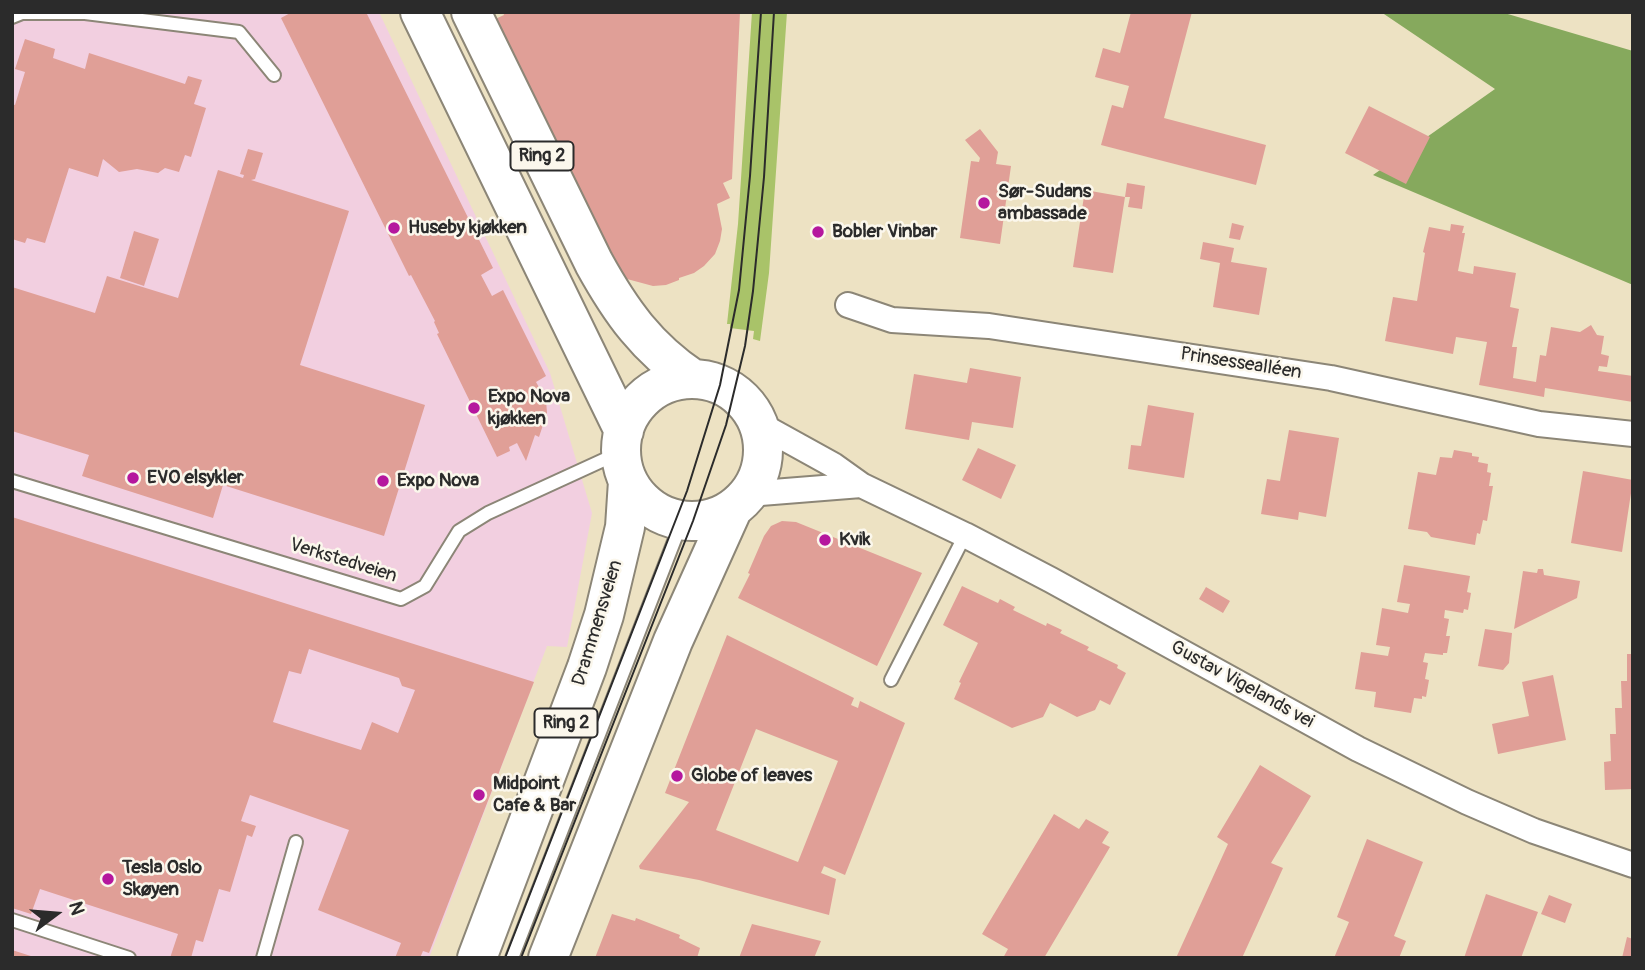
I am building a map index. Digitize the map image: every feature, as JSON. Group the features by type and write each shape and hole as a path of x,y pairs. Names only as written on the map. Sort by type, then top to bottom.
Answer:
{"main road":[{"name":"Drammensveien","path":"420,12 624,455 625,527 604,615 587,667 477,958"},
{"name":"Ring 2","path":"471,12 614,300 644,338 667,361 693,379"},
{"path":"548,958 673,641 761,465 763,449 757,423 746,404 728,389 693,379 670,383 650,394 634,410 624,455 640,498 657,512 682,521 707,520 741,501"}],"street":[{"name":"Prinsessealléen","path":"848,305 891,320 989,326 1318,376 1539,424 1633,434"},
{"name":"Gustav Vigelands vei","path":"757,423 833,465 862,485 965,534 1368,754 1466,802 1534,831 1633,864"},
{"name":"Gustav Vigelands vei","path":"741,501 862,485"}],"lane":[{"path":"12,17 22,13 85,13 239,32 274,75"},
{"name":"Verkstedveien","path":"12,481 401,598 425,586 459,531 488,513 624,455"},
{"path":"512,958 682,521"},
{"path":"891,680 965,534"},
{"path":"263,958 296,842"},
{"path":"12,920 130,958"}],"shaded area":[{"path":"12,12 379,12 550,373 592,513 567,647 547,646 429,958 12,958"}],"green space":[{"path":"752,12 787,12 769,273 760,341 753,339 754,331 730,328 730,324 727,324 738,224"},
{"path":"1381,12 1501,12 1633,51 1633,285 1373,175 1495,89"}],"building":[{"path":"292,12 366,12 493,268 481,275 492,296 503,290 546,376 536,382 546,400 547,413 539,437 535,435 526,461 517,443 509,447 510,451 497,457 437,334 439,333 435,321 411,275 409,276 281,18"},
{"path":"503,12 740,12 732,179 723,183 730,198 717,204 722,229 720,241 715,254 704,266 679,280 653,286 627,279 616,269 493,20 504,15"},
{"path":"1131,12 1192,12 1164,118 1266,145 1256,185 1101,145 1112,105 1123,108 1129,86 1095,77 1103,48 1120,53"},
{"path":"25,39 55,49 53,58 85,69 89,53 185,84 188,76 202,80 194,104 206,108 191,157 185,155 179,172 165,168 158,173 137,169 119,172 103,159 98,177 69,168 45,243 27,238 25,243 12,239 12,104 15,105 25,72 15,69"},
{"path":"1369,106 1430,137 1406,184 1345,153"},
{"path":"980,129 998,152 996,164 1011,166 1000,244 960,238 971,161 979,162 980,158 965,140"},
{"path":"248,149 263,153 255,179 251,180 349,211 300,365 425,405 384,536 223,485 213,518 82,476 89,455 12,431 12,287 95,313 107,276 178,298 218,170 243,178 244,175 240,174"},
{"path":"1127,183 1145,186 1142,209 1128,207 1130,197 1125,197"},
{"path":"1085,190 1125,197 1113,273 1073,267"},
{"path":"1232,223 1244,226 1240,240 1229,238"},
{"path":"1451,224 1464,226 1458,271 1473,274 1474,266 1516,273 1510,307 1519,309 1512,347 1517,347 1513,378 1536,382 1540,355 1546,356 1551,327 1580,332 1591,325 1597,335 1604,336 1601,354 1609,356 1607,367 1599,366 1598,371 1633,376 1633,402 1545,388 1544,397 1479,385 1487,342 1456,337 1453,354 1385,341 1393,297 1417,301 1429,227 1450,231"},
{"path":"134,231 159,239 144,286 120,278"},
{"path":"1203,242 1234,248 1231,262 1267,268 1259,315 1213,307 1220,263 1200,259"},
{"path":"970,368 1021,377 1013,428 972,422 969,440 905,429 914,374 967,383"},
{"path":"1148,405 1194,413 1184,478 1128,469 1131,445 1141,446"},
{"path":"1289,430 1339,438 1326,517 1299,512 1298,520 1261,514 1267,479 1280,481"},
{"path":"978,448 1016,465 1001,499 962,480"},
{"path":"1454,450 1479,457 1478,462 1488,464 1487,472 1491,473 1489,486 1493,486 1487,521 1483,520 1475,545 1431,537 1427,532 1408,529 1418,472 1436,475 1440,457 1452,458"},
{"path":"1583,471 1633,480 1622,552 1571,543"},
{"path":"12,517 534,682 429,953 423,951 420,958 395,958 401,943 318,910 349,830 250,795 241,821 256,826 252,837 247,835 230,892 219,889 203,942 196,940 191,958 170,958 178,934 40,889 31,914 12,908","holes":["309,649 399,678 402,686 415,690 398,733 372,722 361,750 273,722 289,671 301,674"]},
{"path":"782,521 796,522 922,573 877,666 738,598 764,536 771,526"},
{"path":"1404,565 1470,576 1467,592 1471,593 1468,610 1464,609 1463,613 1445,610 1444,618 1449,619 1446,636 1450,636 1447,653 1425,653 1423,662 1428,663 1425,679 1429,680 1426,697 1414,698 1411,713 1374,707 1376,692 1355,689 1361,652 1388,656 1390,647 1376,645 1382,608 1408,613 1410,604 1397,602"},
{"path":"1538,569 1543,569 1544,575 1580,581 1577,598 1514,629 1523,571 1537,573"},
{"path":"962,586 998,603 1000,599 1015,607 1013,610 1046,626 1047,623 1062,630 1060,633 1089,647 1087,650 1118,665 1117,668 1126,673 1110,705 1100,700 1095,710 1077,717 1050,703 1043,717 1012,728 954,699 961,683 959,682 978,643 943,625"},
{"path":"1206,587 1230,601 1223,613 1199,599"},
{"path":"1485,629 1512,633 1509,663 1503,670 1478,666"},
{"path":"727,635 854,698 851,705 858,708 860,701 905,723 845,875 824,866 821,873 836,879 829,915 699,880 640,869 639,866 689,802 665,793","holes":["756,729 838,761 798,862 716,830"]},
{"path":"1627,654 1633,654 1633,789 1605,790 1604,762 1611,761 1610,734 1616,734 1615,708 1622,708 1621,681 1627,681"},
{"path":"1553,675 1566,740 1498,754 1492,724 1529,716 1522,682"},
{"path":"1260,765 1311,796 1271,863 1283,868 1242,958 1176,958 1228,844 1217,837"},
{"path":"1054,814 1079,829 1086,819 1109,832 1102,843 1110,847 1044,958 1003,958 1008,949 982,934"},
{"path":"1367,839 1423,862 1394,936 1406,941 1399,958 1334,958 1349,922 1337,917"},
{"path":"1486,894 1538,912 1521,958 1464,958"},
{"path":"1549,895 1572,904 1565,923 1541,914"},
{"path":"612,914 635,921 636,918 680,935 679,938 700,948 697,958 595,958"},
{"path":"752,924 821,941 814,958 739,958"},
{"path":"1627,937 1633,939 1633,958 1622,958"},
{"path":"12,950 34,957 34,958 12,958"}],"tram line":[{"path":"505,958 687,491 720,385 739,290 761,12"},
{"path":"521,958 693,521 726,425 745,346 753,291 764,177 774,12"}],"place":[{"name":"Sør-Sudans ambassade","path":"984,203"},
{"name":"Huseby kjøkken","path":"394,228"},
{"name":"Bobler Vinbar","path":"818,232"},
{"name":"Expo Nova kjøkken","path":"474,408"},
{"name":"EVO elsykler","path":"133,478"},
{"name":"Expo Nova","path":"383,481"},
{"name":"Kvik","path":"825,540"},
{"name":"Globe of leaves","path":"677,776"},
{"name":"Midpoint Cafe & Bar","path":"479,795"},
{"name":"Tesla Oslo Skøyen","path":"108,879"}]}
